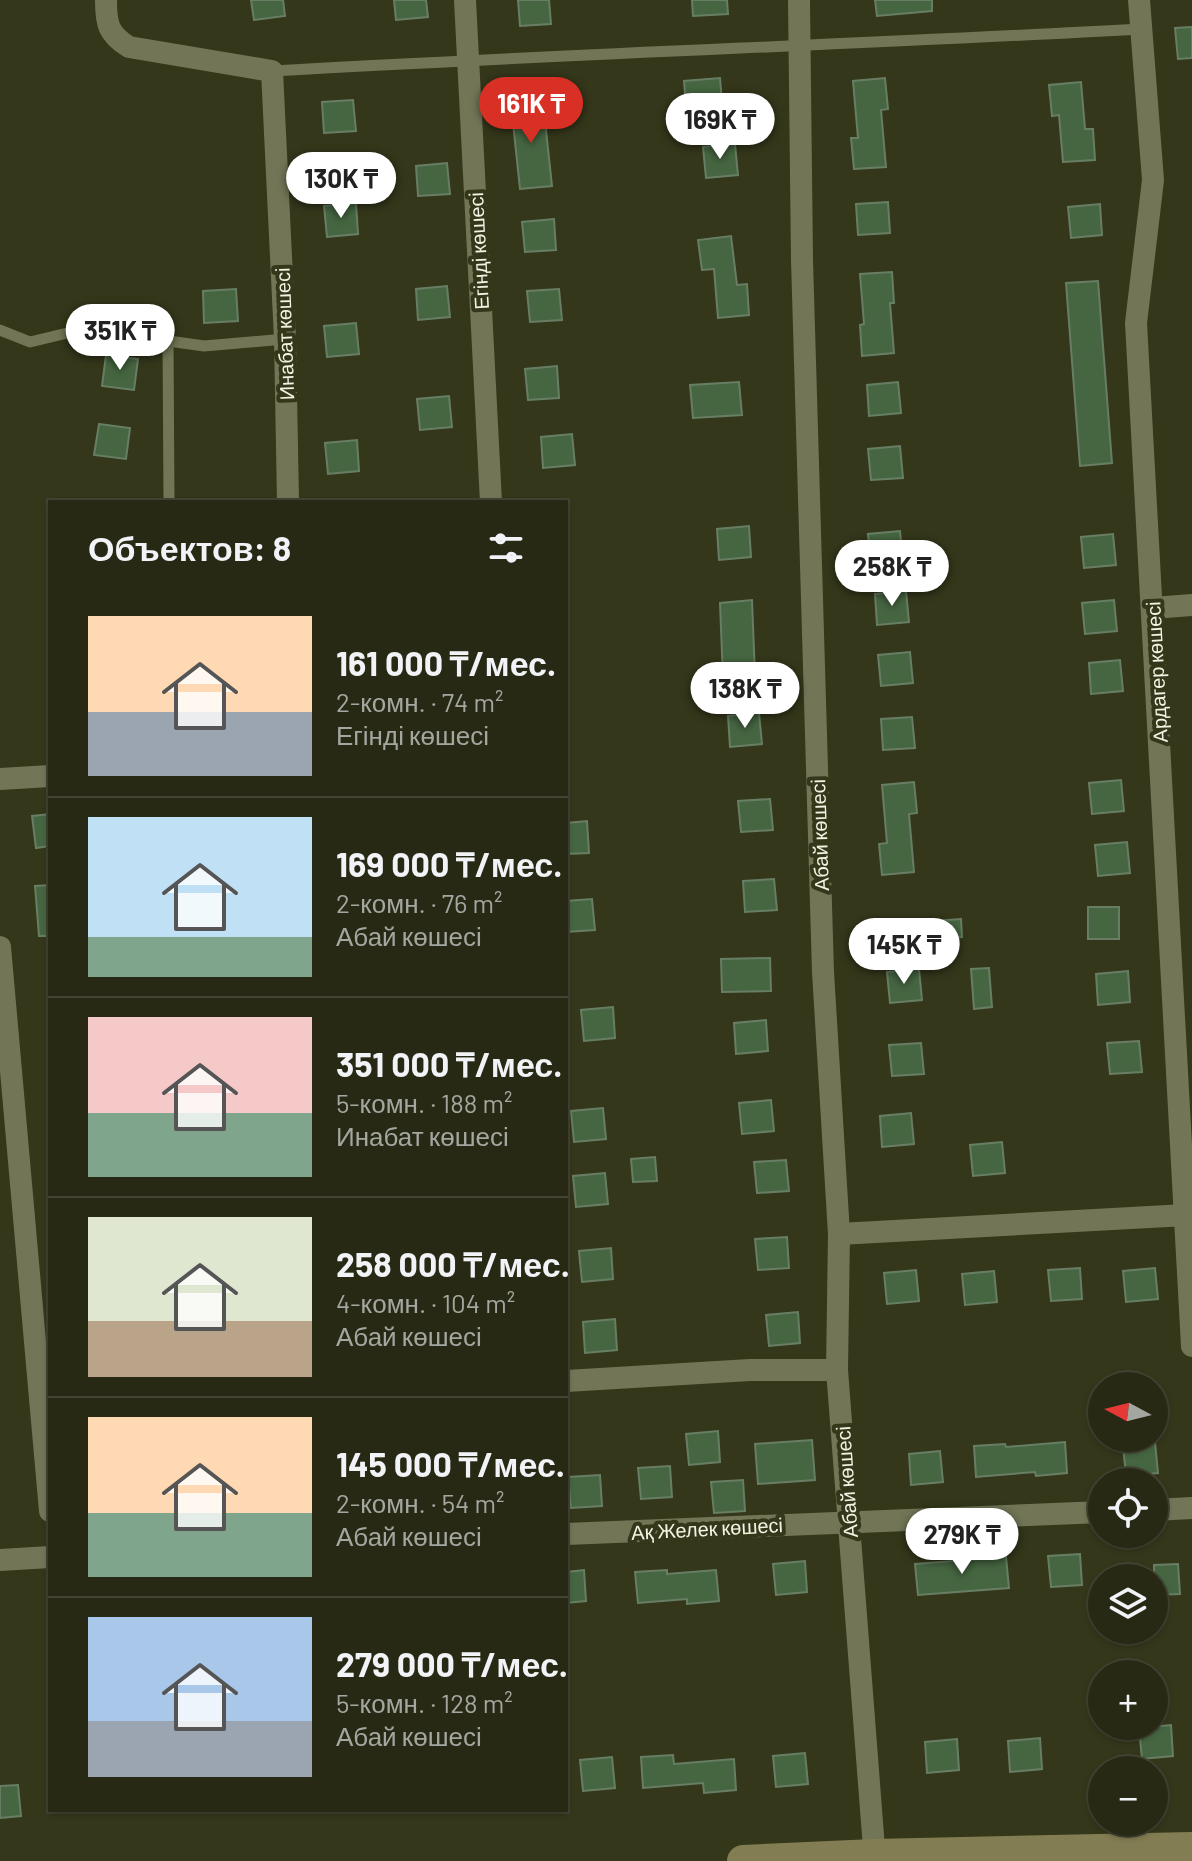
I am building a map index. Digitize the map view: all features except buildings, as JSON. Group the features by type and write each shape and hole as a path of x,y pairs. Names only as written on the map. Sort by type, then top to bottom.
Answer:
{"street":[{"path":"106,0 106,25 115,39 129,47 272,71"},
{"name":"Егінді көшесі","path":"465,0 491,500"},
{"name":"Абай көшесі","path":"799,0 802,260 823,972 839,1234 837,1370 874,1858"},
{"name":"Ардагер көшесі","path":"1139,0 1153,180 1136,323 1190,1250 1192,1346"},
{"name":"Инабат көшесі","path":"272,71 285,339 288,500"},
{"path":"1153,608 1192,605"},
{"path":"0,779 48,776"},
{"path":"0,947 48,1488"},
{"path":"839,1234 1186,1215"},
{"path":"568,1381 750,1370 837,1370"},
{"path":"1168,1509 1192,1508"},
{"name":"Ақ Желек көшесі","path":"568,1534 1088,1512"},
{"path":"0,1560 48,1557"},
{"path":"743,1861 1151,1855 1192,1848"}],"lane":[{"path":"272,71 468,60 799,48 1141,29"},
{"path":"0,330 30,342 84,329 204,346 285,339"},
{"path":"168,340 169,500"}]}
